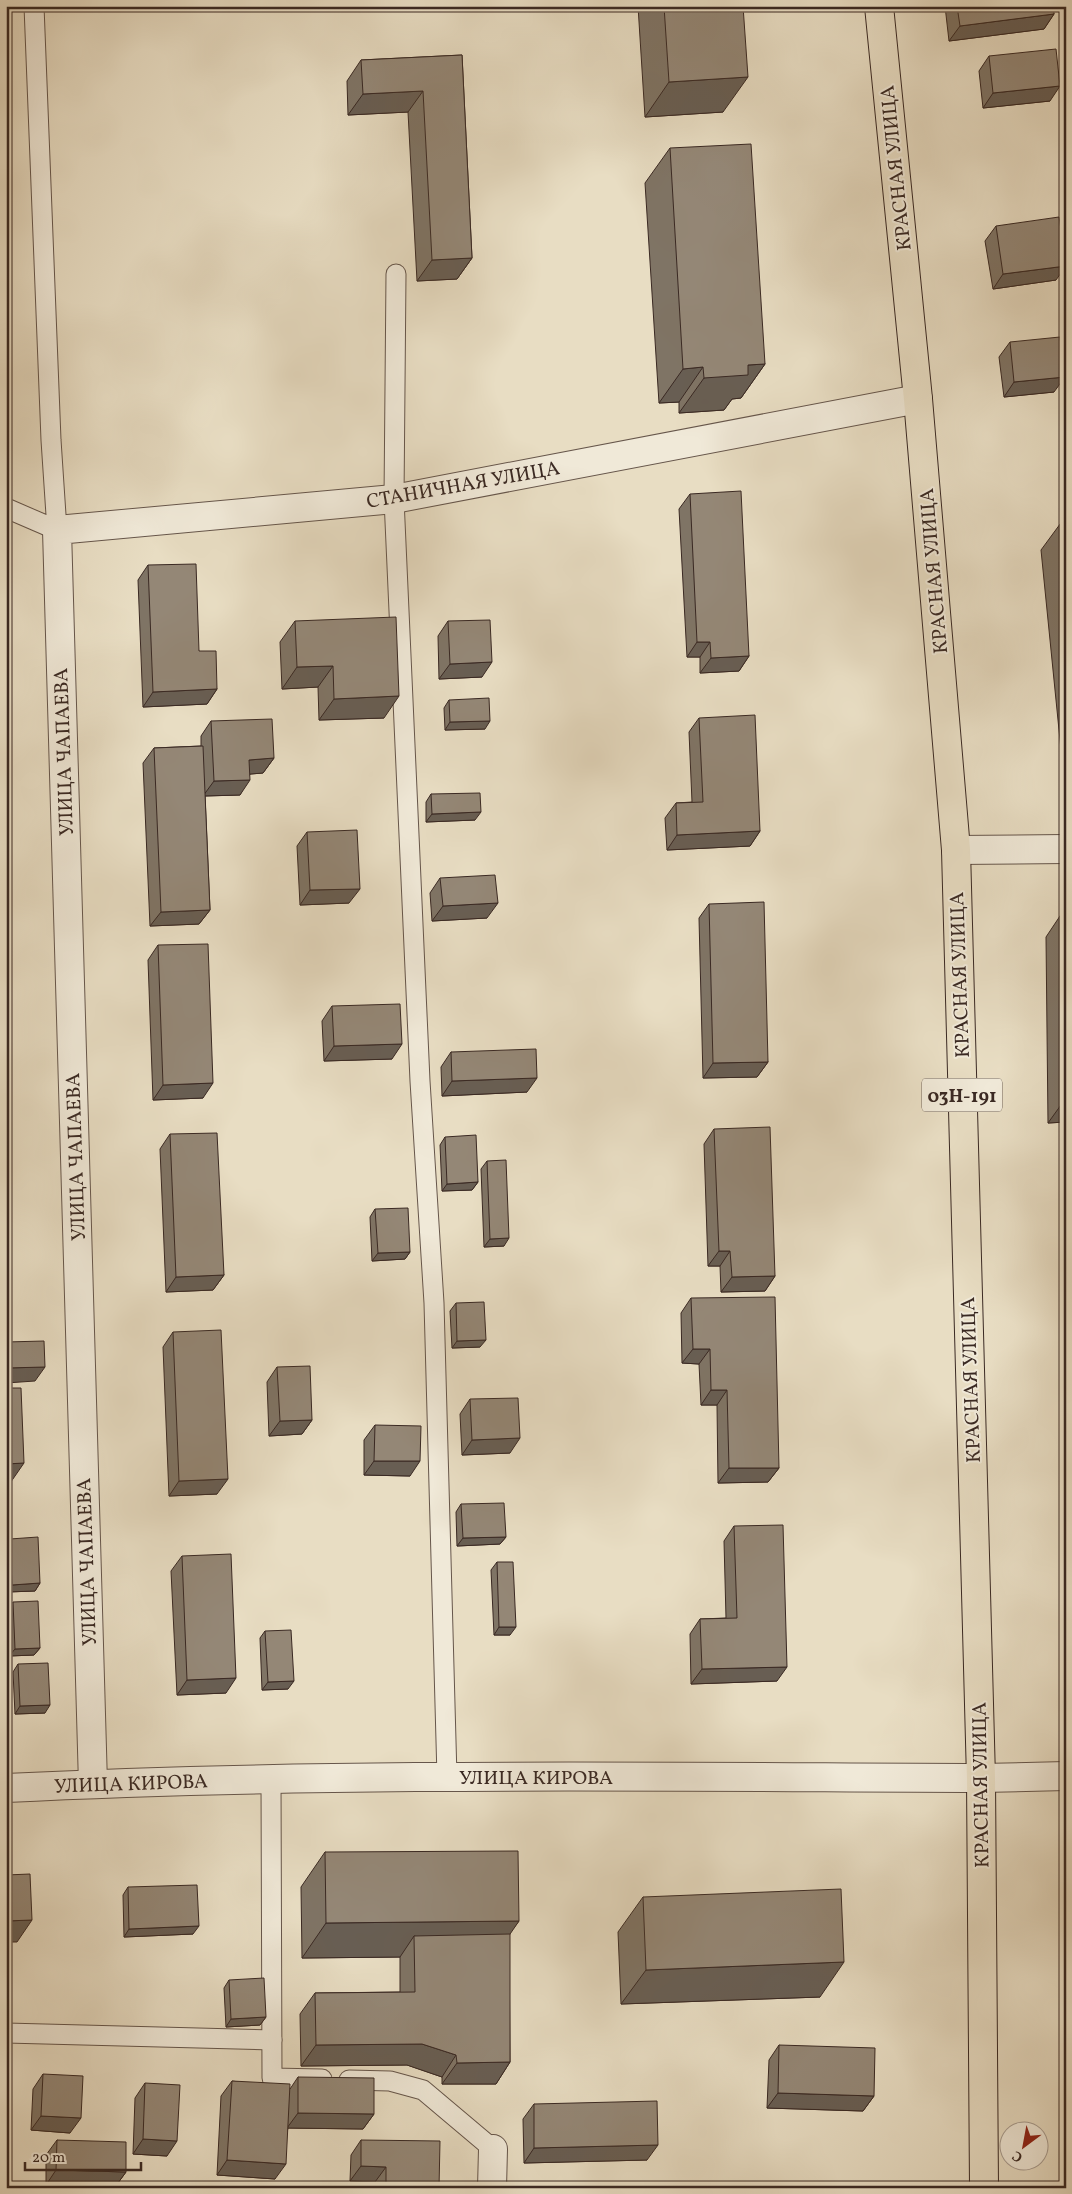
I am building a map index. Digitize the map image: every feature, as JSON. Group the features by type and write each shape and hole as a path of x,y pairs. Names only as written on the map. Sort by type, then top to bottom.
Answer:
{"main road":[{"name":"КРАСНАЯ УЛИЦА","path":"879,6 918,399 956,850 981,1778 984,2188"}],"street":[{"name":"СТАНИЧНАЯ УЛИЦА","path":"57,530 394,499 918,399"},
{"name":"УЛИЦА ЧАПАЕВА","path":"57,530 93,1784"},
{"path":"956,850 1066,849"},
{"name":"УЛИЦА КИРОВА","path":"6,1788 93,1784 447,1777 981,1778 1066,1776"},
{"path":"492,2149 492,2188"}],"lane":[{"path":"34,6 51,440 57,530"},
{"path":"396,274 394,499 420,1081 434,1303 447,1777"},
{"name":"СТАНИЧНАЯ УЛИЦА","path":"6,508 57,530"},
{"path":"271,1780 272,2078 390,2081 423,2090 492,2149"},
{"path":"6,2033 272,2040"}],"building":[{"path":"664,6 743,6 748,77 669,82"},
{"path":"957,6 1053,6 1054,14 960,26"},
{"path":"1056,49 1060,86 993,93 989,56"},
{"path":"462,55 472,258 432,260 423,91 363,94 361,60"},
{"path":"751,144 765,364 748,365 748,375 704,378 703,367 683,369 670,148"},
{"path":"1059,217 1066,266 1003,274 996,226"},
{"path":"1060,337 1065,377 1014,382 1010,342"},
{"path":"741,491 749,656 711,658 710,642 697,642 690,494"},
{"path":"196,564 199,651 216,651 217,689 153,692 148,565"},
{"path":"396,617 399,696 334,699 333,666 297,667 295,621"},
{"path":"490,620 492,662 450,664 448,621"},
{"path":"489,698 490,721 450,722 449,700"},
{"path":"755,715 760,831 677,835 676,803 703,802 699,718"},
{"path":"272,719 274,758 249,760 250,780 214,781 211,721"},
{"path":"203,746 210,910 161,912 154,748"},
{"path":"480,793 481,812 432,814 431,794"},
{"path":"357,830 360,889 310,890 307,832"},
{"path":"495,875 498,903 443,906 440,878"},
{"path":"764,902 768,1062 713,1063 709,904"},
{"path":"1064,910 1066,910 1066,996"},
{"path":"208,944 213,1083 163,1085 158,945"},
{"path":"400,1004 402,1044 334,1046 332,1006"},
{"path":"536,1049 537,1078 452,1081 451,1052"},
{"path":"770,1127 775,1276 732,1277 730,1251 719,1251 714,1129"},
{"path":"217,1133 224,1275 176,1277 170,1134"},
{"path":"476,1135 478,1182 447,1184 445,1137"},
{"path":"506,1160 509,1238 490,1239 487,1161"},
{"path":"408,1208 410,1252 378,1253 375,1209"},
{"path":"6,1258 8,1312 6,1312"},
{"path":"775,1297 779,1468 729,1468 727,1390 711,1390 710,1349 693,1349 691,1298"},
{"path":"484,1302 486,1340 457,1341 456,1303"},
{"path":"221,1330 228,1479 179,1481 173,1332"},
{"path":"44,1341 45,1367 6,1368 6,1342"},
{"path":"310,1366 312,1420 280,1421 277,1367"},
{"path":"6,1388 21,1388 24,1463 6,1464"},
{"path":"518,1398 520,1438 472,1440 470,1399"},
{"path":"375,1425 421,1426 420,1461 374,1461"},
{"path":"504,1503 506,1537 463,1538 461,1504"},
{"path":"783,1525 787,1667 702,1669 700,1619 737,1618 734,1526"},
{"path":"38,1537 40,1583 12,1585 10,1539"},
{"path":"231,1554 236,1678 187,1680 182,1556"},
{"path":"497,1562 513,1562 516,1627 499,1627"},
{"path":"38,1601 40,1648 15,1649 13,1602"},
{"path":"291,1630 294,1681 268,1682 265,1631"},
{"path":"48,1663 50,1705 20,1706 18,1664"},
{"path":"518,1851 519,1921 326,1923 325,1852"},
{"path":"30,1874 32,1920 6,1921 6,1875"},
{"path":"197,1885 199,1926 129,1929 128,1887"},
{"path":"841,1889 844,1962 646,1970 643,1897"},
{"path":"510,1934 510,2062 457,2063 456,2055 422,2044 316,2045 315,1993 415,1992 414,1936"},
{"path":"264,1978 266,2017 231,2019 229,1980"},
{"path":"779,2045 875,2048 874,2096 778,2093"},
{"path":"43,2074 83,2076 81,2118 41,2116"},
{"path":"298,2077 374,2078 374,2114 298,2113"},
{"path":"232,2081 290,2084 286,2164 227,2160"},
{"path":"145,2083 180,2085 177,2141 143,2139"},
{"path":"657,2101 658,2145 534,2148 534,2104"},
{"path":"57,2140 126,2142 126,2172 56,2170"},
{"path":"361,2140 440,2141 439,2188 386,2188 386,2167 361,2166"}]}
